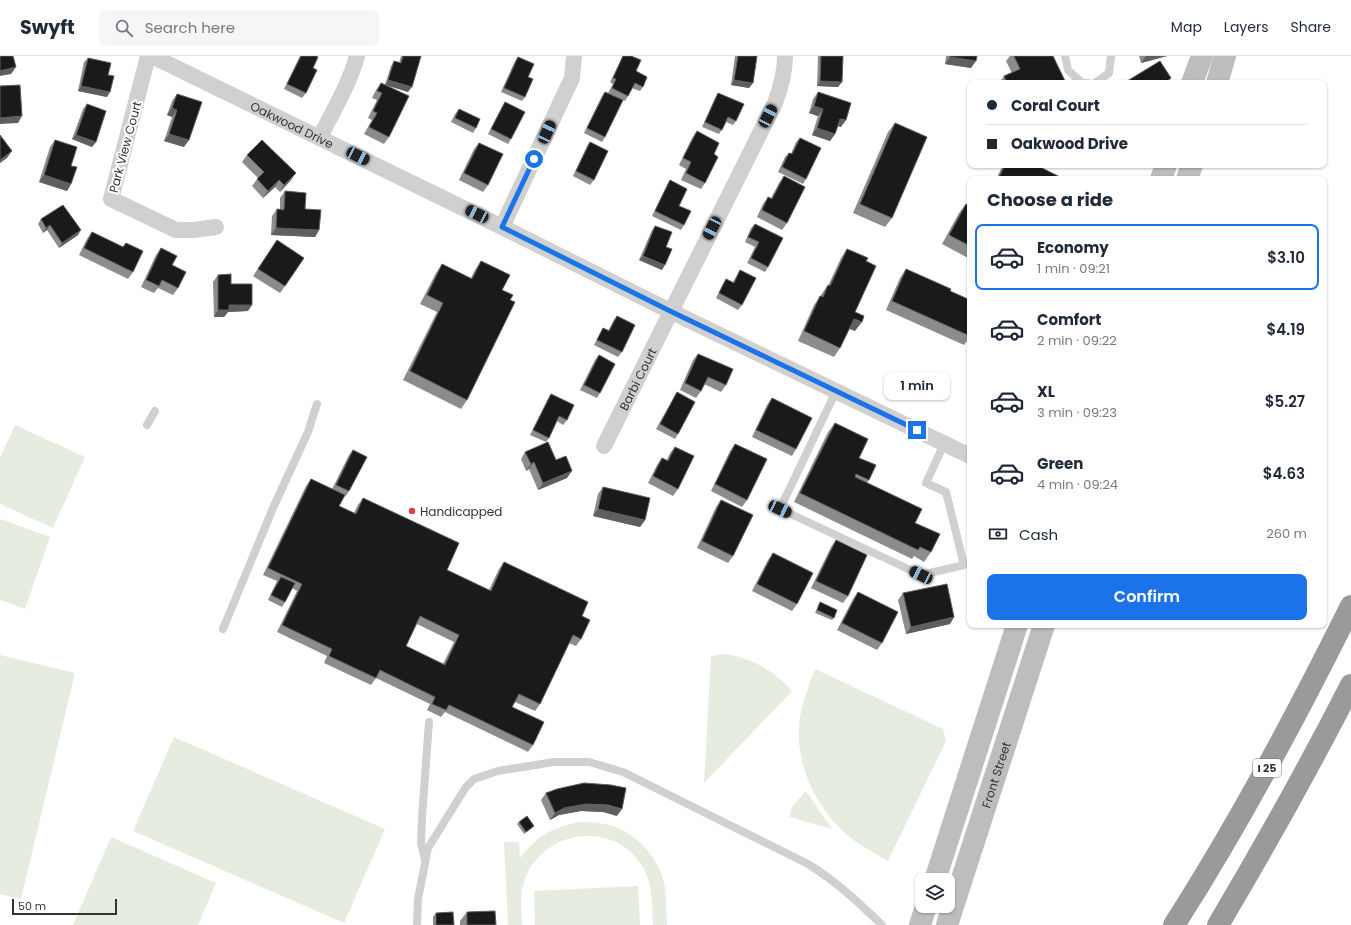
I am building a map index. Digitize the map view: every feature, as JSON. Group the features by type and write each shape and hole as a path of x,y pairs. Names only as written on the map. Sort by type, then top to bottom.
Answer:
{"highway":[{"name":"I 25","path":"1174,925 1246,806 1351,606"},
{"path":"1218,925 1311,763 1351,685"}],"main road":[{"path":"1193,80 1202,56"},
{"path":"1218,80 1225,56"},
{"path":"937,873 1016,628"},
{"name":"Front Street","path":"947,925 1043,628"},
{"path":"920,925 924,913"}],"street":[{"name":"Park View Court","path":"148,56 111,199 176,230 193,230 216,227"},
{"name":"Oakwood Drive","path":"152,56 320,137 670,311 967,455"},
{"path":"320,137 345,89 357,56"},
{"path":"502,227 572,78 574,56"},
{"name":"Barbi Court","path":"604,446 775,102 782,86 785,56"}],"lane":[{"path":"1065,56 1068,70 1080,80"},
{"path":"1099,80 1109,73 1111,56"},
{"path":"836,391 780,509 921,575 964,566 946,492 926,483 944,444"},
{"path":"224,629 273,508 308,432 317,404"},
{"path":"147,425 155,411"},
{"path":"425,863 421,844 428,722"},
{"path":"417,925 418,898 428,848 466,787 474,779 498,771 554,762 589,762 623,772 808,864 848,892 882,925"}],"shaded area":[{"path":"15,425 85,457 53,528 0,504 0,458"},
{"path":"0,519 50,537 25,609 0,600"},
{"path":"724,654 743,658 761,666 778,677 792,691 704,783 711,656"},
{"path":"0,655 75,673 21,899 0,894"},
{"path":"815,669 943,729 946,741 888,861 855,841 833,821 823,808 807,778 799,745 799,729 802,706"},
{"path":"174,737 385,829 344,923 133,831"},
{"path":"806,791 832,829 789,817 792,807"},
{"path":"579,822 598,823 616,827 639,841 651,855 663,879 666,896 667,925 653,925 652,898 648,877 634,855 619,844 603,838 585,836 568,839 552,846 538,858 524,880 521,899 522,925 508,925 504,842 519,842 520,858 539,838 553,830"},
{"path":"111,837 216,883 198,925 73,925"},
{"path":"638,886 640,925 535,925 534,891"}],"building":[{"path":"0,56 13,56 16,67 0,71"},
{"path":"301,56 318,57 313,68 317,70 306,93 287,84"},
{"path":"403,56 421,56 412,87 388,80 394,61 401,63"},
{"path":"623,56 631,56 641,60 636,71 647,77 643,87 635,83 628,96 612,88 616,79 613,78"},
{"path":"738,56 757,56 753,83 734,80"},
{"path":"821,56 843,56 842,82 820,81"},
{"path":"950,56 977,56 976,61"},
{"path":"1014,56 1053,56 1065,80 1006,80 1004,76 1020,69"},
{"path":"518,57 534,64 528,77 533,79 525,97 504,88"},
{"path":"88,58 111,63 108,75 114,76 110,92 81,86"},
{"path":"1160,61 1171,78 1168,80 1129,80"},
{"path":"381,83 409,96 389,137 369,127 377,113 373,111 382,93 377,91"},
{"path":"20,85 22,116 0,118 0,86"},
{"path":"605,92 623,100 605,137 587,128"},
{"path":"818,92 851,103 846,120 840,119 835,134 817,128 823,109 814,106"},
{"path":"718,93 744,104 736,121 728,117 722,130 705,122"},
{"path":"177,94 202,102 189,140 169,134 177,110 172,108"},
{"path":"505,102 525,112 511,139 491,129"},
{"path":"87,104 106,111 96,142 76,135"},
{"path":"459,109 480,119 476,128 455,118"},
{"path":"895,123 927,137 892,218 860,204"},
{"path":"697,131 719,143 714,154 718,157 705,183 686,173 691,162 683,158"},
{"path":"0,135 12,151 0,160"},
{"path":"800,138 821,148 806,179 782,167 789,153 792,154"},
{"path":"55,140 77,147 71,166 77,167 71,184 44,175"},
{"path":"262,140 296,173 284,185 279,180 268,191 257,179 264,172 247,155"},
{"path":"590,142 608,151 594,180 576,171"},
{"path":"479,143 503,154 488,185 464,173"},
{"path":"1004,168 1042,168 1058,176 1000,176"},
{"path":"784,176 805,187 787,223 762,210 768,197 772,199"},
{"path":"670,180 687,189 679,206 691,211 684,225 655,211"},
{"path":"285,191 306,193 305,209 321,210 319,230 276,228 277,209 284,210"},
{"path":"966,204 967,204 967,244 949,235"},
{"path":"63,205 81,230 62,243 50,225 46,228 41,219"},
{"path":"755,224 783,238 768,267 751,258 759,242 748,237"},
{"path":"655,226 672,232 666,247 672,249 665,265 643,256"},
{"path":"92,232 123,247 126,243 143,251 133,272 84,248"},
{"path":"277,240 304,258 285,286 258,269"},
{"path":"161,248 177,256 172,265 186,272 178,288 162,280 159,286 146,280"},
{"path":"847,249 868,258 866,261 876,266 855,312 864,316 862,322 854,319 840,348 804,331 820,296 823,297 828,285 830,286"},
{"path":"481,261 510,275 502,290 513,295 510,300 515,302 467,400 410,371 443,303 427,295 442,264 472,279"},
{"path":"906,269 951,289 950,291 967,299 967,335 892,301"},
{"path":"740,270 756,278 742,305 719,293 726,279 734,283"},
{"path":"231,274 231,284 252,284 252,305 229,305 229,310 218,310 218,275"},
{"path":"617,316 635,325 622,352 597,340 603,328 609,331"},
{"path":"698,354 733,369 726,385 708,377 701,391 685,383"},
{"path":"599,355 615,364 600,393 584,385"},
{"path":"677,392 695,402 678,434 660,424"},
{"path":"551,394 574,405 567,420 559,416 549,438 533,430"},
{"path":"772,398 812,418 796,449 756,430"},
{"path":"835,423 868,439 859,458 876,465 869,480 856,474 855,477 922,509 915,523 940,534 931,552 920,547 918,550 800,493"},
{"path":"548,442 556,460 566,456 572,471 543,483 534,462 531,464 525,452"},
{"path":"735,444 767,459 747,500 715,484"},
{"path":"675,447 694,456 678,489 653,476 662,458 668,461"},
{"path":"353,450 367,457 349,491 336,485"},
{"path":"311,479 345,495 339,506 356,514 363,498 459,543 447,570 491,591 504,562 588,602 582,616 590,620 581,639 573,635 540,704 519,694 512,707 544,722 533,745 449,705 446,710 432,704 435,697 380,670 376,678 329,656 332,649 282,625 302,584 268,568","holes":["420,616 459,635 445,665 406,646"]},
{"path":"603,487 650,498 645,520 598,509"},
{"path":"721,500 753,515 733,556 702,541"},
{"path":"836,540 867,555 848,596 816,581"},
{"path":"773,553 813,573 797,604 757,584"},
{"path":"281,577 295,583 285,602 271,595"},
{"path":"947,584 954,617 911,627 903,593"},
{"path":"858,592 898,612 882,643 842,623"},
{"path":"820,602 837,610 834,618 817,610"},
{"path":"584,783 611,785 626,788 622,809 608,805 586,804 564,808 555,813 546,793"},
{"path":"527,816 534,826 526,832 519,822"},
{"path":"495,911 496,925 467,925 467,912"},
{"path":"453,912 454,925 436,925 436,913"}],"place":[{"name":"Handicapped","path":"412,511"}],"route":[{"path":"534,159 502,227 670,311 917,430"}]}
